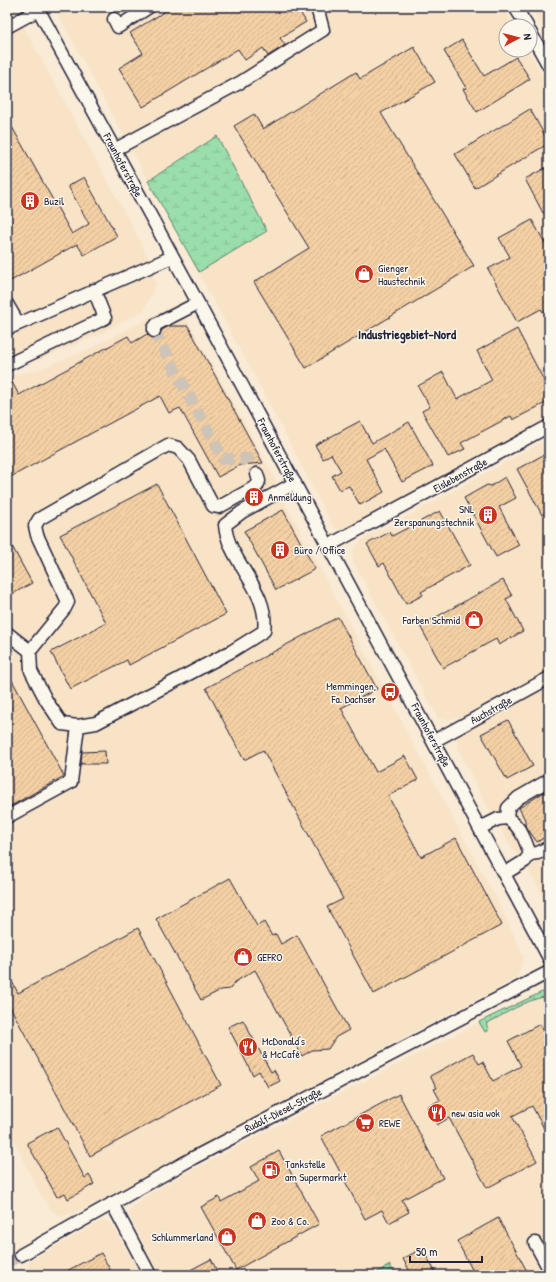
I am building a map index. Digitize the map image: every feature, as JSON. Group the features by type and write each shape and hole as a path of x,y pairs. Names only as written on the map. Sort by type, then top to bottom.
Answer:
{"street":[{"path":"114,19 118,26 148,7"},
{"path":"114,150 241,82 323,30 317,7"},
{"path":"515,7 521,18"},
{"path":"7,27 38,9"},
{"name":"Fraunhoferstraße","path":"38,9 434,741 549,958"},
{"path":"538,41 546,50 549,66"},
{"path":"7,304 12,326 172,257"},
{"path":"7,365 105,318 94,290"},
{"path":"154,331 157,324 198,304"},
{"name":"Eislebenstraße","path":"328,546 549,426"},
{"path":"257,474 259,481 258,486 219,507 213,506 188,460 178,448 168,446 39,519 35,526 37,535 68,602 65,608 30,651 31,671 46,700 62,724 78,726 96,723 232,651 264,631 265,621 258,595 226,536 225,525 242,512 294,483"},
{"path":"7,634 30,651"},
{"name":"Auchstraße","path":"434,741 549,678"},
{"path":"7,817 71,782 78,726"},
{"path":"507,818 508,808 518,798 549,780"},
{"path":"480,828 498,819 507,818 516,823 525,840 530,854"},
{"path":"504,874 525,861 530,854 538,853 549,847"},
{"name":"Rudolf-Diesel-Straße","path":"21,1255 234,1135 549,972"},
{"path":"112,1203 150,1275"},
{"path":"535,1243 549,1269"}],"shaded area":[{"path":"7,7 13,7 139,239 150,263 156,284 144,310 102,333 45,357 7,370"},
{"path":"54,7 503,7 509,18 498,18 498,58 533,58 549,87 549,419 360,522 343,529 337,529 333,526 262,390"},
{"path":"531,7 549,7 549,30 542,26"},
{"path":"172,306 181,309 273,475 282,497 500,906 524,957 518,976 496,990 425,1026 90,1206 72,1214 61,1216 52,1211 40,1194 7,1127 7,378 37,370 90,349"},
{"path":"549,438 549,672 463,716 445,720 438,718 353,561 352,551 361,540 406,517"},
{"path":"549,684 549,908 536,883 510,845 486,804 457,747 457,738 466,730"},
{"path":"542,992 549,994 549,1275 159,1275 129,1215 129,1211 132,1207 143,1198 177,1178 265,1132 529,997"},
{"path":"105,1221 111,1223 117,1232 140,1275 30,1275 28,1264 30,1261 98,1223"}],"green space":[{"path":"217,136 267,231 199,272 148,181"},
{"path":"542,992 549,994 549,1000 544,997 530,1001 515,1008 486,1024 489,1030 485,1032 479,1022"},
{"path":"390,1265 395,1275 372,1275"}],"building":[{"path":"172,7 297,7 306,22 280,38 285,45 268,56 263,48 245,60 238,49 143,107 119,68 143,53 130,33"},
{"path":"462,40 484,76 517,58 530,79 477,112 463,89 466,88 444,51"},
{"path":"414,47 435,82 381,113 474,266 306,368 254,282 309,248 234,126 254,114 263,129 356,72 360,79"},
{"path":"530,109 549,143 475,188 455,154"},
{"name":"Buzil","path":"7,118 72,234 89,224 68,186 84,177 117,236 84,255 77,244 7,283"},
{"path":"549,166 549,210 543,213 525,179"},
{"path":"532,220 549,250 549,308 543,312 541,309 517,322 488,269 510,257 499,238"},
{"path":"169,326 188,326 263,463 240,465 218,477 180,408 169,413 160,396 7,479 7,373 19,395 128,336 132,343 147,334 154,338 160,335 162,330"},
{"path":"517,329 549,390 549,401 513,420 511,416 461,443 465,449 448,457 422,411 430,407 418,386 443,372 457,399 492,380 477,351"},
{"path":"360,421 372,443 409,422 433,466 402,482 384,449 366,459 384,492 360,505 349,486 340,490 332,476 341,471 331,454 323,459 315,445"},
{"path":"549,452 549,511 542,515 517,469"},
{"name":"SNL Zerspanungstechnik","path":"505,477 516,498 499,507 519,545 496,557 464,498 487,485 491,486"},
{"path":"157,484 226,614 129,665 127,660 70,689 51,652 106,623 60,535"},
{"name":"Büro / Office","path":"283,510 315,569 276,590 244,531"},
{"path":"440,511 470,565 421,592 423,595 406,604 384,563 379,566 367,544 390,532 392,536"},
{"path":"7,537 32,583 7,597"},
{"name":"Farben Schmid","path":"503,580 512,596 506,599 523,631 499,645 496,639 443,668 420,626"},
{"path":"338,617 377,689 341,708 376,772 405,756 418,780 388,796 421,857 456,838 502,925 374,994 327,907 343,899 263,750 244,760 206,688"},
{"path":"7,671 64,776 7,808"},
{"path":"508,720 533,766 507,780 481,734"},
{"path":"105,751 106,764 81,764 82,752"},
{"path":"549,789 549,835 537,842 525,825 525,820 519,808"},
{"name":"GEFRO","path":"230,878 257,926 264,922 272,936 276,934 281,944 297,935 349,1030 336,1037 328,1049 312,1050 302,1056 255,970 235,982 230,989 221,990 201,1000 156,919"},
{"path":"138,928 221,1085 90,1156 7,1001 7,972 18,993"},
{"name":"McDonald's & McCafé","path":"243,1020 271,1072 274,1070 280,1081 268,1087 259,1071 253,1075 228,1027"},
{"path":"540,1024 549,1040 549,1138 532,1106 512,1116 537,1161 487,1188 449,1118 437,1125 427,1107 440,1100 434,1089 437,1088 430,1076 473,1053 479,1064 483,1062 493,1081 521,1066 508,1041"},
{"path":"399,1094 443,1178 402,1200 409,1212 389,1223 382,1210 365,1219 321,1136"},
{"path":"57,1127 85,1178 89,1175 94,1184 68,1199 65,1193 57,1197 27,1143"},
{"path":"279,1151 319,1224 236,1270 201,1207 219,1197 221,1202 259,1181 251,1167"},
{"path":"498,1218 529,1275 475,1275 457,1241"},
{"path":"422,1248 437,1275 412,1275 403,1259"},
{"path":"101,1253 113,1275 59,1275"},
{"path":"211,1259 219,1275 181,1275"}],"tunnel":[{"path":"154,331 223,459 248,459 257,474"},
{"path":"7,1262 21,1255"}],"place":[{"name":"Buzil","path":"30,201"},
{"name":"Gienger Haustechnik","path":"364,274"},
{"name":"Anmeldung","path":"254,497"},
{"name":"SNL Zerspanungstechnik","path":"488,515"},
{"name":"Büro / Office","path":"280,550"},
{"name":"Farben Schmid","path":"474,620"},
{"name":"Memmingen, Fa. Dachser","path":"390,692"},
{"name":"GEFRO","path":"243,957"},
{"name":"McDonald's & McCafé","path":"248,1047"},
{"name":"new asia wok","path":"437,1113"},
{"name":"REWE","path":"365,1123"},
{"name":"Tankstelle am Supermarkt","path":"271,1170"},
{"name":"Zoo & Co.","path":"257,1221"},
{"name":"Schlummerland","path":"227,1237"}],"district":[{"name":"Industriegebiet-Nord","path":"407,334"}]}
